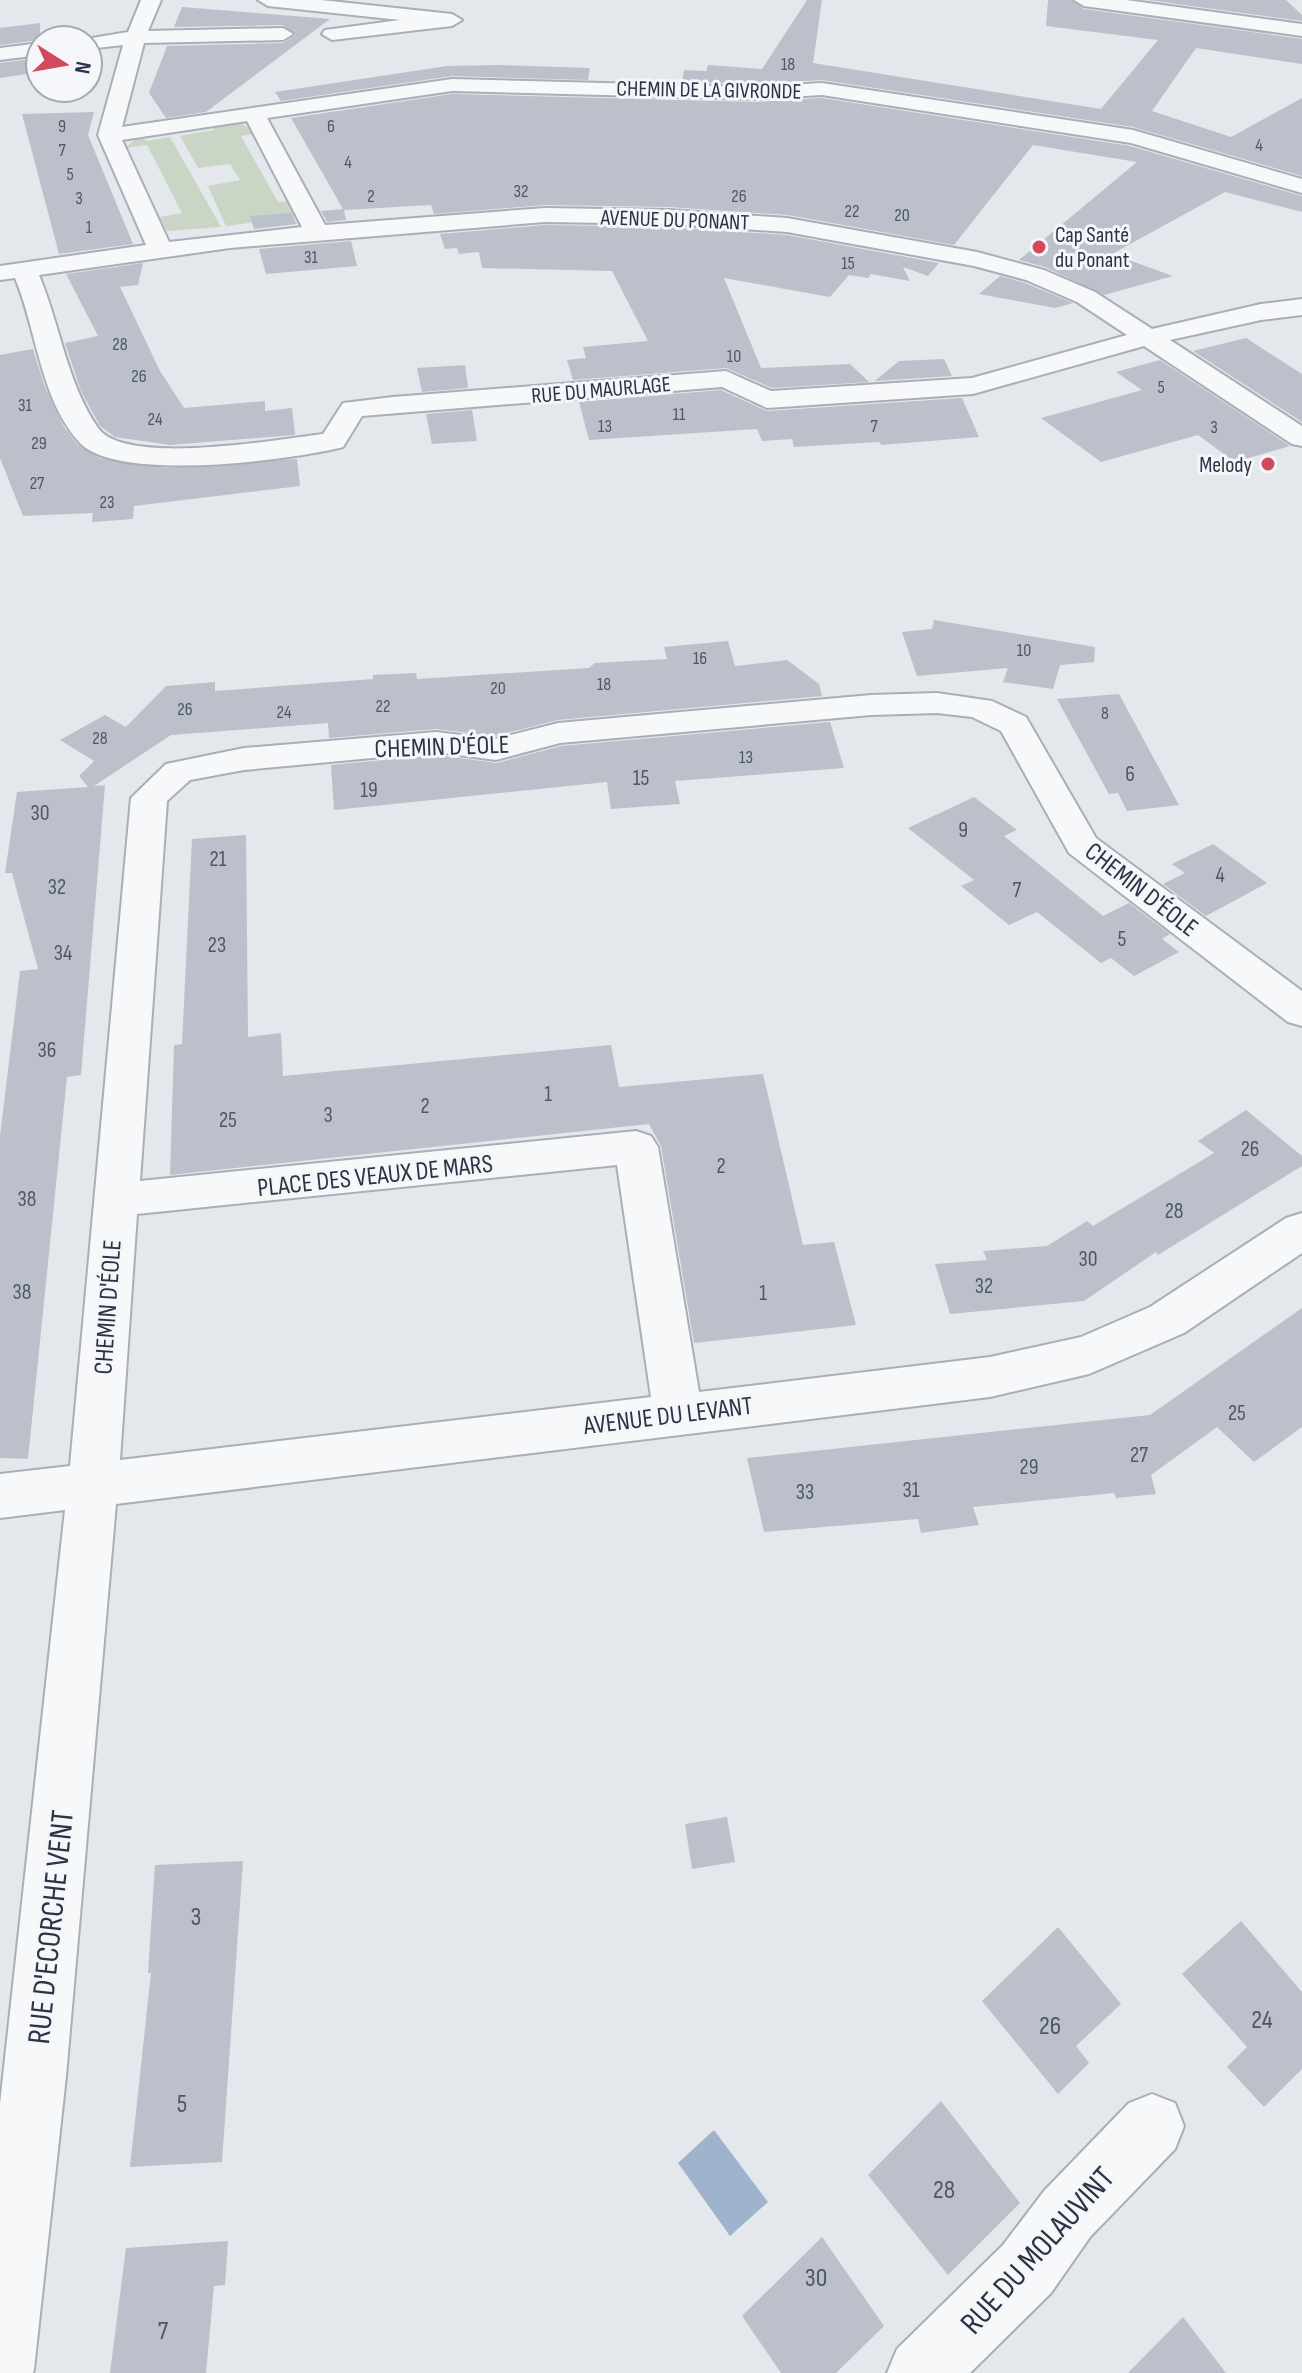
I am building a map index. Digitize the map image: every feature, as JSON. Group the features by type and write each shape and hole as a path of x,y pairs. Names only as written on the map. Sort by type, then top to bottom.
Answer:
{"street":[{"path":"151,0 135,37 109,135 160,250"},
{"path":"268,0 452,20 332,34"},
{"path":"1084,0 1302,30"},
{"path":"104,41 135,37 283,34"},
{"path":"0,54 24,51"},
{"name":"CHEMIN DE LA GIVRONDE","path":"109,135 452,85 755,93 822,89 1133,137 1302,186"},
{"path":"254,114 317,233"},
{"name":"AVENUE DU PONANT","path":"12,271 160,250 317,233 545,215 669,217 787,225 977,259 1035,275 1086,297 1302,438"},
{"name":"RUE DU MAURLAGE","path":"12,271 39,300 72,405 92,439 127,455 170,458 333,441 353,409 393,405 726,379 767,400 973,386 1145,338 1261,312 1302,307"},
{"name":"CHEMIN D'ÉOLE","path":"93,1485 149,798 178,772 244,759 436,742 496,750 558,733 871,705 937,703 980,708 1014,724 1082,845 1302,1012"},
{"name":"PLACE DES VEAUX DE MARS","path":"114,1200 365,1177 636,1147 678,1414"},
{"name":"AVENUE DU LEVANT","path":"0,1496 990,1377 1089,1355 1167,1320 1302,1230"},
{"name":"RUE D'ECORCHE VENT","path":"0,2369 35,2076 93,1485"},
{"name":"RUE DU MOLAUVINT","path":"921,2373 1027,2269 1067,2214 1152,2126"}],"green space":[{"path":"210,124 241,124 261,133 241,136 278,202 299,200 308,215 226,226 208,186 240,180 230,164 198,168 180,136 214,130"},
{"path":"141,135 146,141 170,137 221,227 167,231 160,217 182,213 147,145 125,148"}],"water":[{"path":"714,2130 768,2202 730,2236 678,2163"}],"building":[{"path":"807,0 822,0 813,63 1101,109 1158,40 1046,26 1048,0 1071,0 1084,9 1302,39 1302,64 1196,48 1152,111 1231,137 1302,98 1302,176 1133,127 822,80 755,84 682,82 684,70 706,71 708,65 762,69"},
{"path":"1148,0 1286,0 1302,15 1302,21"},
{"path":"182,7 330,19 206,112 166,118 149,93 167,46 283,43 296,35 283,25 174,27"},
{"path":"24,25 24,42 0,45 0,28"},
{"path":"24,60 24,74 0,78 0,63"},
{"path":"447,66 590,68 588,80 452,76 281,101 275,92"},
{"path":"452,94 755,102 822,98 1130,146 1302,196 1302,212 1225,192 1112,254 1173,276 1104,295 1045,267 1019,260 1137,162 1033,145 954,245 788,215 669,207 545,205 434,214 431,205 344,210 346,220 327,222 321,211 343,209 291,118"},
{"path":"94,112 88,135 133,244 59,254 22,114"},
{"path":"291,213 297,224 254,229 250,216"},
{"path":"545,225 669,227 787,235 939,263 928,276 903,267 910,281 871,274 868,278 849,275 830,297 724,278 761,368 850,364 869,382 772,388 726,368 573,380 567,360 586,358 583,347 648,341 612,271 482,268 479,252 459,254 457,248 445,249 440,234"},
{"path":"351,241 357,266 266,274 259,249"},
{"path":"143,263 138,285 120,287 160,371 184,408 265,401 265,411 292,408 295,435 170,445 115,437 100,426 81,391 65,343 98,336 66,274"},
{"path":"1000,276 1073,303 1055,308 979,294"},
{"path":"1246,338 1302,374 1302,422 1193,351"},
{"path":"33,349 45,387 64,427 78,445 99,458 166,468 297,459 300,486 134,506 133,519 92,522 93,513 23,516 0,458 0,355"},
{"path":"944,359 952,376 875,381 899,361"},
{"path":"1160,360 1290,446 1235,462 1198,435 1101,462 1041,418 1142,390 1116,372"},
{"path":"465,365 468,388 422,392 417,368"},
{"path":"721,390 767,411 962,398 979,437 881,445 880,442 794,447 792,439 762,441 757,429 589,440 579,402"},
{"path":"472,410 477,441 432,444 426,414"},
{"path":"934,620 1095,647 1094,662 1060,665 1053,689 1003,682 1008,668 917,676 902,632 932,629"},
{"path":"728,641 735,666 787,660 819,684 822,696 558,720 495,736 436,729 329,738 328,723 171,735 94,786 105,785 81,1075 67,1077 28,1459 0,1458 0,1136 20,971 38,969 12,873 5,873 17,792 88,787 79,776 94,761 60,740 105,715 126,727 166,686 215,682 215,691 373,679 373,675 416,673 417,679 589,668 595,663 667,659 664,647"},
{"path":"1119,694 1179,805 1127,811 1118,793 1109,794 1057,699"},
{"path":"830,722 844,768 675,781 680,804 611,809 607,782 334,810 331,765 436,755 497,763 561,746"},
{"path":"974,797 1017,830 1004,836 1103,916 1129,903 1170,934 1162,939 1179,952 1134,976 1111,958 1101,963 1037,912 1009,925 961,886 974,880 908,828"},
{"path":"246,835 248,1037 281,1033 283,1076 611,1045 619,1087 763,1074 803,1245 834,1242 856,1325 694,1343 661,1146 649,1124 170,1175 174,1045 182,1044 192,839"},
{"path":"1213,844 1267,883 1206,916 1163,884 1185,873 1172,864"},
{"path":"1246,1110 1302,1156 1302,1166 1158,1255 1156,1252 1084,1301 950,1314 935,1264 987,1260 983,1251 1047,1246 1087,1221 1093,1226 1214,1153 1198,1141"},
{"path":"1302,1308 1302,1427 1254,1462 1217,1427 1151,1475 1156,1494 1116,1498 1114,1493 973,1507 979,1525 921,1533 918,1519 764,1532 747,1458 1150,1415"},
{"path":"727,1817 735,1862 692,1869 685,1824"},
{"path":"243,1861 222,2162 130,2167 151,1973 148,1973 155,1865"},
{"path":"1241,1921 1302,1992 1302,2069 1264,2107 1227,2067 1247,2047 1182,1974"},
{"path":"1058,1927 1121,2004 1076,2046 1089,2063 1058,2094 982,2001"},
{"path":"941,2101 1020,2203 948,2275 868,2175"},
{"path":"822,2237 884,2326 836,2373 781,2373 742,2316"},
{"path":"228,2241 225,2285 214,2286 206,2373 110,2373 126,2248"},
{"path":"1183,2317 1226,2373 1128,2373"}],"place":[{"name":"Cap Santé du Ponant","path":"1039,247"},
{"name":"Melody","path":"1268,464"}]}
